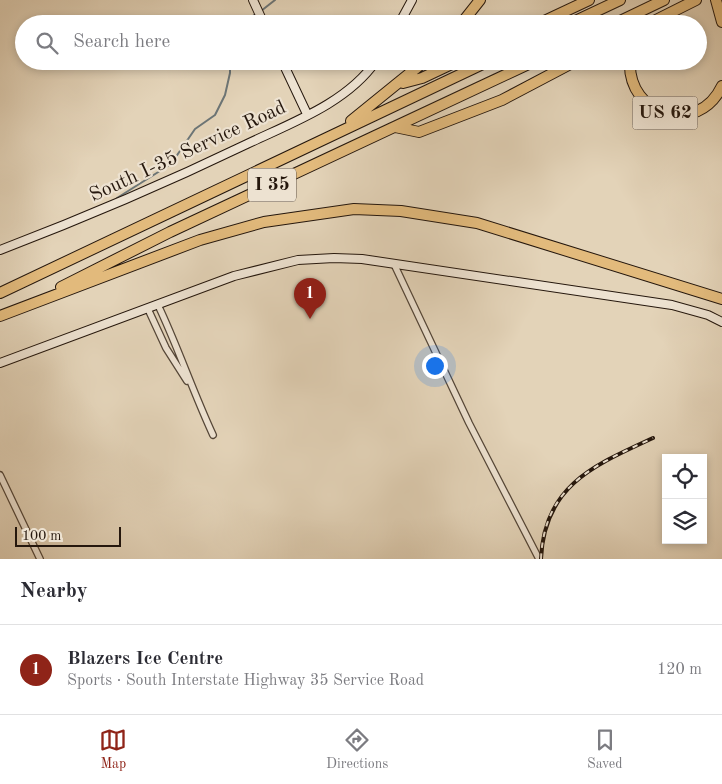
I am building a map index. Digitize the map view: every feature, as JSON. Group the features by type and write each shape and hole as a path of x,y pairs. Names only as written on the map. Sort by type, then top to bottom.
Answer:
{"highway":[{"path":"468,15 480,0"},
{"path":"557,15 589,0"},
{"path":"588,15 620,0"},
{"path":"633,15 664,0"},
{"path":"666,15 696,0"},
{"path":"716,0 722,22"},
{"path":"337,132 414,70"},
{"path":"398,84 422,78 439,70"},
{"name":"I 35","path":"0,293 470,70"},
{"name":"I 35","path":"0,316 170,232 516,70"},
{"path":"395,127 419,132 502,100 559,70"},
{"name":"US 62","path":"630,70 630,77 637,93 649,106 667,114 685,115 701,109 714,98 722,86"},
{"path":"11,312 200,240 264,222 354,209 401,211 477,224 722,299"}],"street":[{"path":"253,0 260,15"},
{"path":"404,15 412,0"},
{"path":"286,70 307,114"},
{"name":"South I-35 Service Road","path":"0,250 114,206 265,136 348,90 367,70"},
{"path":"0,364 234,276 298,260 334,258 394,264 672,305 708,315 722,322"},
{"path":"394,264 473,431 539,559"},
{"path":"158,305 213,435"},
{"path":"148,309 166,348 192,389"},
{"path":"0,475 40,559"}],"waterway":[{"path":"261,11 275,0"},
{"path":"117,198 171,164 195,129 215,115 225,95 230,70"}],"railway":[{"path":"541,559 544,534 552,513 562,495 576,481 593,469 611,458 653,438"}],"place":[{"name":"Blazers Ice Centre","path":"310,319"}]}
